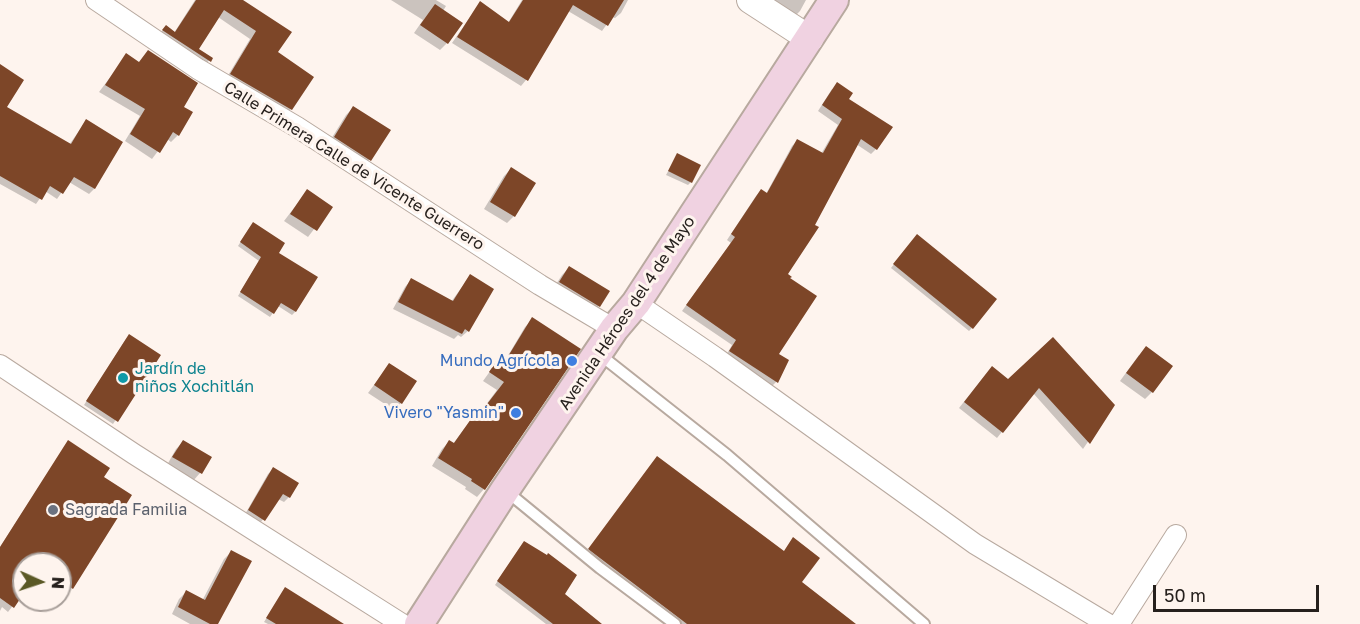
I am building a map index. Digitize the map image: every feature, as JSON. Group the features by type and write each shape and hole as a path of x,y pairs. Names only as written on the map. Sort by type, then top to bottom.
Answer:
{"main road":[{"name":"Avenida Héroes del 4 de Mayo","path":"419,624 505,490 614,329 636,303 834,0"}],"street":[{"name":"Calle Primera Calle de Vicente Guerrero","path":"96,0 198,69 297,127 540,285 614,329"},
{"path":"750,0 810,39"},
{"path":"636,303 975,544 1108,624"},
{"path":"0,365 134,454 402,624"},
{"path":"1119,624 1176,535"}],"lane":[{"path":"598,354 727,455 924,624"},
{"path":"505,490 600,568 675,624"}],"building":[{"path":"196,0 243,0 292,32 278,52 314,77 292,110 230,74 256,31 224,10 199,49 213,58 211,62 162,30 166,25 175,32"},
{"path":"523,0 624,0 608,26 573,5 528,81 457,37 480,1 509,22"},
{"path":"435,4 463,23 448,44 420,25"},
{"path":"148,50 198,83 184,107 193,112 179,136 173,132 160,153 130,134 145,109 105,85 126,53 139,62"},
{"path":"0,64 24,80 7,107 71,144 86,119 123,142 95,189 74,177 63,194 50,186 42,200 0,176"},
{"path":"837,82 853,93 849,99 893,127 877,150 861,139 815,225 819,227 788,274 792,277 790,278 817,296 779,354 789,360 778,383 729,351 736,340 686,305 735,237 731,234 761,189 767,193 797,139 823,153 842,119 822,105"},
{"path":"353,106 391,130 371,161 334,137"},
{"path":"677,153 701,165 692,183 668,171"},
{"path":"511,167 536,183 515,217 490,202"},
{"path":"307,189 333,207 317,231 290,214"},
{"path":"253,222 285,243 279,253 318,277 296,312 281,303 274,314 240,292 261,257 240,242"},
{"path":"917,234 997,299 973,329 893,264"},
{"path":"569,266 610,291 600,307 559,282"},
{"path":"470,274 494,289 469,332 465,329 462,334 398,302 411,278 453,301"},
{"path":"532,317 581,349 485,490 438,458 449,440 454,443 471,419 474,421 504,382 489,372 501,354 507,358"},
{"name":"Jardín de niños Xochitlán","path":"129,334 161,355 118,422 86,401"},
{"path":"1053,337 1115,405 1090,444 1039,388 1003,433 964,402 992,366 1008,379"},
{"path":"1146,346 1173,366 1153,393 1126,373"},
{"path":"389,363 417,381 402,404 374,385"},
{"name":"Sagrada Familia","path":"68,440 110,468 104,477 132,495 73,589 72,552 12,552 12,607 0,598 0,547"},
{"path":"183,440 212,457 202,474 172,457"},
{"path":"657,456 784,551 793,537 820,558 802,582 856,624 687,624 588,549"},
{"path":"273,467 299,483 290,498 283,494 265,521 248,510"},
{"path":"524,541 547,555 548,553 577,575 565,594 602,624 553,624 497,581"},
{"path":"231,550 252,561 218,624 210,624 178,607 186,590 205,600"},
{"path":"285,587 344,624 276,624 266,618"}],"place":[{"name":"Mundo Agrícola","path":"572,361"},
{"name":"Jardín de niños Xochitlán","path":"123,378"},
{"name":"Vivero \"Yasmin\"","path":"516,413"},
{"name":"Sagrada Familia","path":"53,510"}]}
